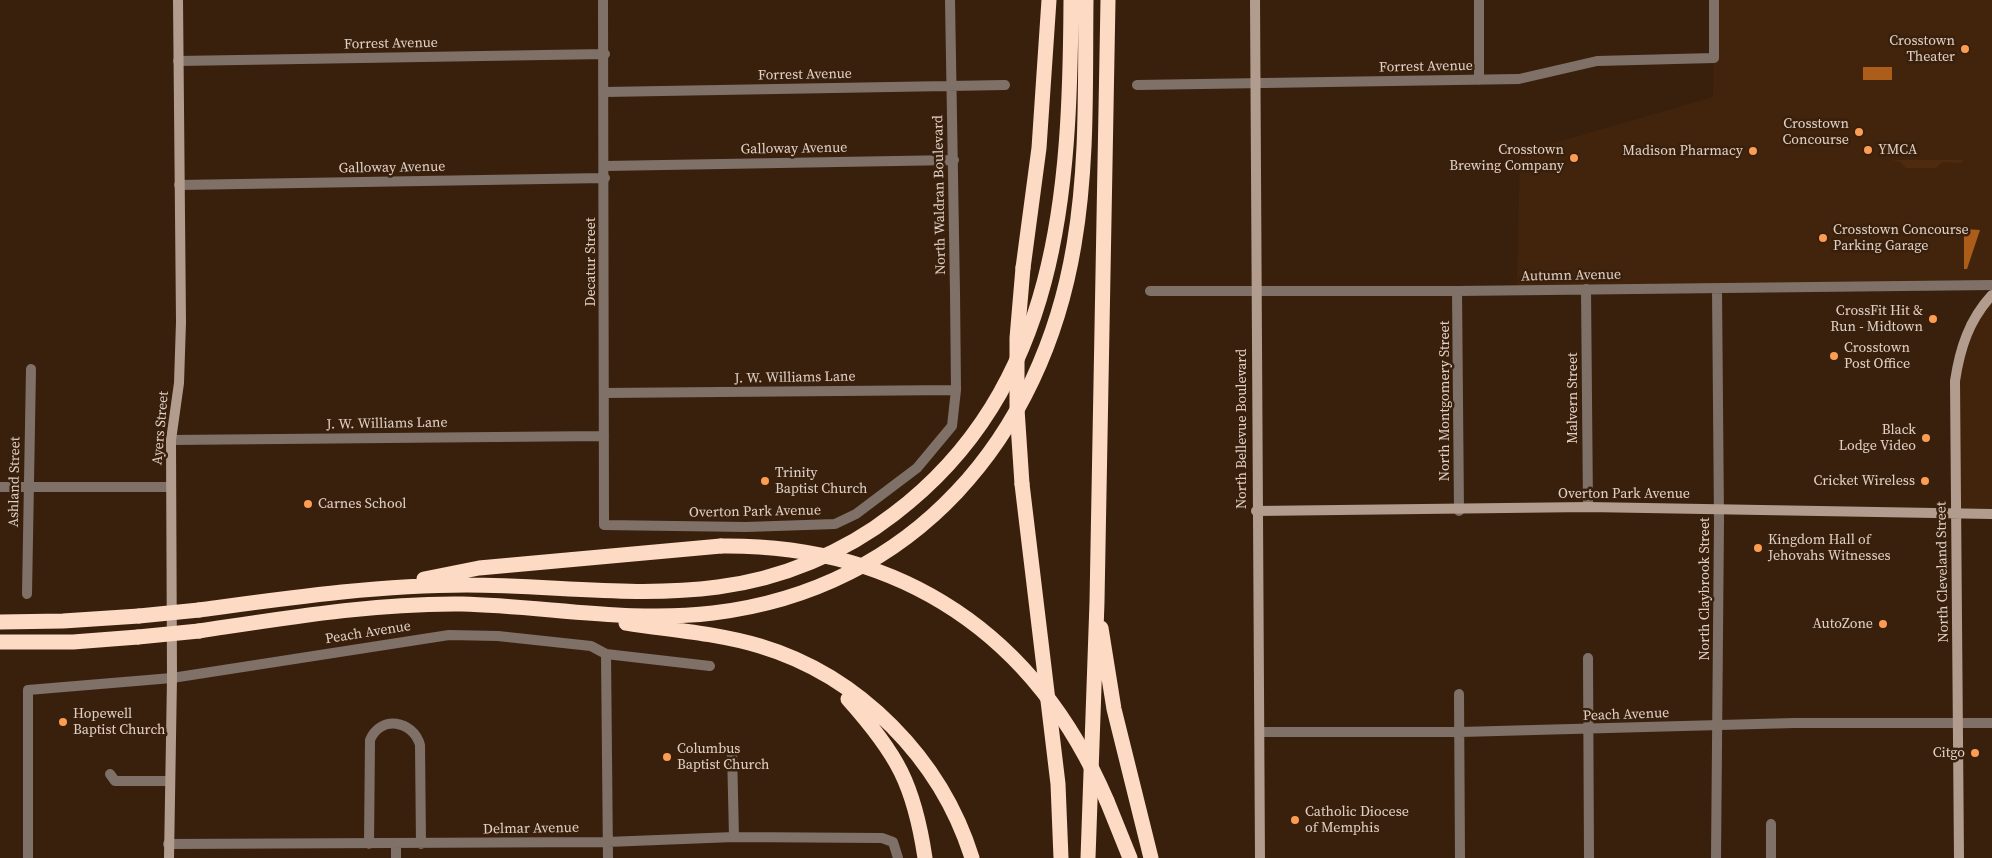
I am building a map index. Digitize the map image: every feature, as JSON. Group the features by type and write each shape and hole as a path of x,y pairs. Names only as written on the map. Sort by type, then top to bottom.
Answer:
{"highway":[{"path":"1049,0 1039,148 1023,268 1017,338 1016,401 1022,484 1058,784 1061,858"},
{"path":"378,588 472,585 612,593 658,592 722,587 776,574 813,561 850,544 906,506 953,461 980,427 1011,374 1039,305 1056,239 1066,160 1070,92 1071,0"},
{"path":"0,642 73,642 138,638 339,611 404,605 527,607 634,615 683,615 732,610 779,600 823,584 876,557 923,524 964,486 1002,438 1021,405 1045,356 1060,312 1075,244 1082,173 1086,0"},
{"path":"1088,858 1096,602 1108,0"},
{"path":"0,622 62,622 198,610 378,588 479,568 720,546 785,548 851,562 909,584 965,616 1013,656 1057,708 1085,753 1130,858"},
{"path":"1096,602 1114,709 1151,858"},
{"path":"527,607 728,638 784,654 827,675 854,693 904,738 923,762 952,807 972,858"},
{"path":"827,675 880,736 894,756 916,810 925,858"},
{"path":"1107,801 1124,858"}],"street":[{"name":"Ayers Street","path":"169,858 172,678 171,440 179,383 178,0"},
{"name":"Decatur Street","path":"603,0 605,54 604,525"},
{"name":"North Waldran Boulevard","path":"950,0 954,160 956,390"},
{"name":"North Bellevue Boulevard","path":"1255,0 1256,511 1260,858"},
{"path":"1479,0 1479,80"},
{"name":"Forrest Avenue","path":"1137,85 1519,79 1597,61 1714,58 1714,0"},
{"name":"Forrest Avenue","path":"178,61 605,54"},
{"name":"Forrest Avenue","path":"605,92 1005,85"},
{"name":"Galloway Avenue","path":"605,166 954,160"},
{"name":"Galloway Avenue","path":"179,185 605,178"},
{"name":"Autumn Avenue","path":"1150,291 1458,292 1992,285"},
{"name":"Malvern Street","path":"1586,289 1588,508"},
{"name":"North Claybrook Street","path":"1716,858 1719,508 1717,289"},
{"name":"North Montgomery Street","path":"1458,292 1459,511"},
{"name":"North Cleveland Street","path":"1959,858 1955,381 1960,351 1976,316 1992,295"},
{"name":"Ashland Street","path":"27,594 31,369"},
{"name":"J. W. Williams Lane","path":"604,393 956,390"},
{"name":"Overton Park Avenue","path":"604,525 746,526 835,524 856,514 917,468 927,457 952,426 956,390"},
{"name":"J. W. Williams Lane","path":"171,440 604,436"},
{"path":"0,487 171,487"},
{"name":"Overton Park Avenue","path":"1256,511 1719,508 1992,514"},
{"name":"Peach Avenue","path":"28,858 28,690 172,678 449,635 498,636 591,646 606,654 710,666"},
{"path":"606,654 608,858"},
{"path":"1588,658 1589,858"},
{"path":"1459,694 1460,858"},
{"path":"369,844 370,740 378,729 397,723 408,726 415,733 420,745 421,844"},
{"name":"Peach Avenue","path":"1260,732 1460,732 1718,725 1992,723"},
{"path":"732,751 734,837"},
{"path":"110,774 115,781 170,781"},
{"path":"1771,824 1771,858"},
{"name":"Delmar Avenue","path":"168,844 608,842 734,837 882,838 893,842 898,858"},
{"path":"396,844 396,858"}],"shaded area":[{"path":"1714,0 1992,0 1992,285 1517,290 1520,153 1713,97"},
{"path":"1863,67 1892,67 1892,80 1863,80"},
{"path":"1892,160 1962,160 1962,163 1942,162 1936,168 1906,168 1900,162"},
{"path":"1964,229 1980,230 1967,269 1964,269"},
{"path":"1992,295 1992,514 1956,513 1960,351"}],"place":[{"name":"Crosstown Theater","path":"1965,49"},
{"name":"Crosstown Concourse","path":"1859,132"},
{"name":"YMCA","path":"1868,150"},
{"name":"Madison Pharmacy","path":"1753,151"},
{"name":"Crosstown Brewing Company","path":"1574,158"},
{"name":"Crosstown Concourse Parking Garage","path":"1823,238"},
{"name":"CrossFit Hit & Run - Midtown","path":"1933,319"},
{"name":"Crosstown Post Office","path":"1834,356"},
{"name":"Black Lodge Video","path":"1926,438"},
{"name":"Trinity Baptist Church","path":"765,481"},
{"name":"Cricket Wireless","path":"1925,481"},
{"name":"Carnes School","path":"308,504"},
{"name":"Kingdom Hall of Jehovahs Witnesses","path":"1758,548"},
{"name":"AutoZone","path":"1883,624"},
{"name":"Hopewell Baptist Church","path":"63,722"},
{"name":"Citgo","path":"1975,753"},
{"name":"Columbus Baptist Church","path":"667,757"},
{"name":"Catholic Diocese of Memphis","path":"1295,820"}]}
